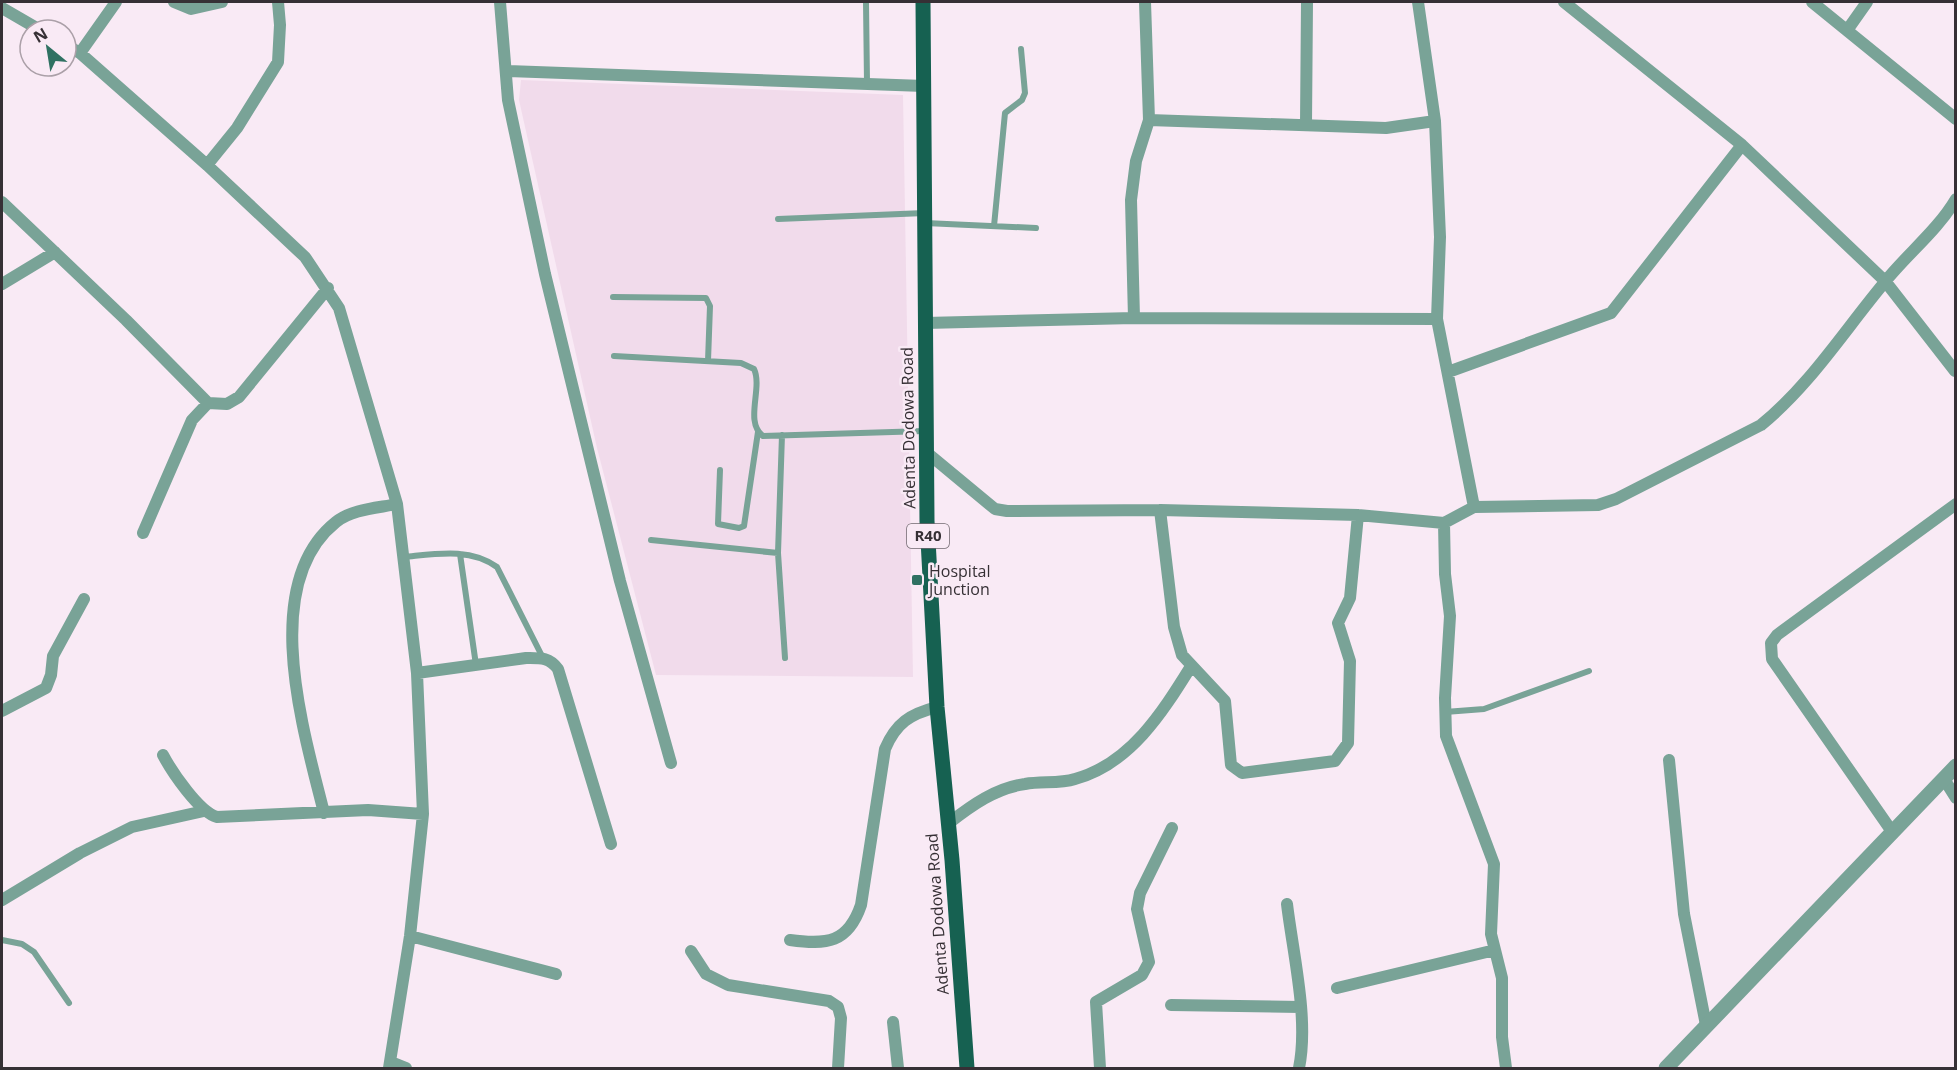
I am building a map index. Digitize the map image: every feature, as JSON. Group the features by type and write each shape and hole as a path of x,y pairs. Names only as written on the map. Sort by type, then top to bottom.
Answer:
{"main road":[{"name":"Adenta Dodowa Road","path":"923,2 925,451 937,707 949,823 966,1068"}],"street":[{"path":"116,2 80,53 207,165 305,257 328,288 339,308 397,504 417,673 423,814 411,936 390,1065 406,1068"},
{"path":"174,2 191,9 222,2"},
{"path":"207,165 237,128 278,62 280,25 278,2"},
{"path":"500,2 508,100 545,274 620,581 671,763"},
{"path":"1134,318 1131,200 1136,161 1149,120 1144,2"},
{"path":"1306,124 1307,2"},
{"path":"1418,2 1434,122 1440,237 1437,319 1474,507"},
{"path":"1564,2 1742,145 1885,281 1955,370 1956,377"},
{"path":"1812,2 1956,119"},
{"path":"1848,29 1867,2"},
{"path":"2,8 19,18"},
{"path":"507,71 924,86"},
{"path":"1149,120 1386,128 1434,122"},
{"path":"1448,372 1611,313 1742,145"},
{"path":"925,451 995,509 1021,512 1160,510 1358,515 1444,523 1474,507 1598,505 1616,499 1761,425 1810,377 1885,281 1943,219 1956,199"},
{"path":"2,202 208,403 227,404 239,397 328,288"},
{"path":"2,284 55,252"},
{"path":"925,323 1134,318 1437,319"},
{"path":"143,533 192,420 208,403"},
{"path":"324,813 301,717 294,655 293,610 296,586 319,539 336,522 348,515 397,504"},
{"path":"1893,833 1772,659 1771,643 1776,634 1956,504"},
{"path":"1160,510 1174,627 1182,655 1190,668 1226,701 1230,765 1242,773 1335,761 1348,743 1350,661 1338,623 1350,598 1358,515"},
{"path":"1444,523 1450,636 1444,712 1449,746 1494,864 1490,910 1495,950 1502,978 1502,1037 1506,1068"},
{"path":"2,711 45,688 51,675 53,656 84,599"},
{"path":"417,673 543,658 552,662 558,669 611,844"},
{"path":"949,823 972,805 996,792 1024,784 1073,780 1098,770 1123,754 1166,707 1190,668"},
{"path":"790,940 821,944 841,936 854,923 861,904 885,749 892,732 903,720 920,711 937,707"},
{"path":"163,755 174,775 210,815 226,818 368,810 423,814"},
{"path":"1669,760 1684,914 1706,1025"},
{"path":"1666,1068 1956,766"},
{"path":"1944,779 1956,798"},
{"path":"2,900 80,853 132,827 204,811"},
{"path":"1100,1068 1096,1002 1142,975 1149,963 1137,909 1138,901 1172,828"},
{"path":"1287,904 1300,1007 1302,1053 1299,1068"},
{"path":"411,936 556,974"},
{"path":"1337,988 1495,950"},
{"path":"691,951 706,974 728,985 829,1001 838,1007 841,1018 838,1068"},
{"path":"1171,1005 1300,1007"},
{"path":"893,1022 898,1068"}],"lane":[{"path":"866,2 867,83"},
{"path":"994,226 1005,113 1022,100 1025,93 1021,49"},
{"path":"778,219 925,218 1036,228"},
{"path":"614,297 706,298 710,306 708,361"},
{"path":"614,356 741,363 754,369 758,378 754,423 758,432 763,436 925,431"},
{"path":"720,470 718,524 739,528 744,526 758,432"},
{"path":"782,435 778,553 785,658"},
{"path":"651,540 778,553"},
{"path":"403,557 460,554 487,559 497,567 543,658"},
{"path":"460,554 476,665"},
{"path":"1444,712 1484,709 1589,671"},
{"path":"2,940 22,944 34,952 69,1004"}],"shaded area":[{"path":"521,80 903,95 913,677 656,675 597,448 519,100"}],"place":[{"name":"Hospital Junction","path":"917,580"}]}
